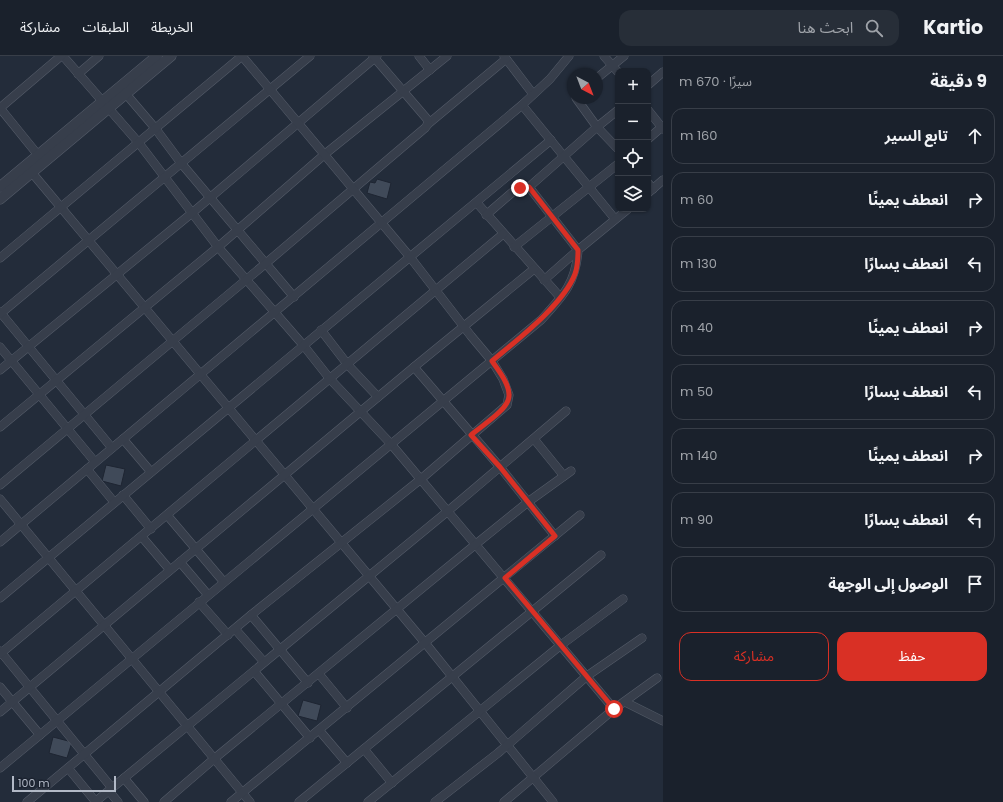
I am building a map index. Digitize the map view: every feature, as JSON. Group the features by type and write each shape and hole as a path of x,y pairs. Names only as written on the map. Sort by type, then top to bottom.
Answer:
{"street":[{"path":"38,156 0,108 62,56 138,142 218,247 304,346 330,379 421,478 614,709"},
{"path":"78,74 99,56"},
{"path":"0,187 28,169 105,106 157,56"},
{"path":"0,199 38,156 105,106 126,94 172,56"},
{"path":"0,258 242,56 382,222 492,361 503,379 509,395 507,405 421,478 251,615 27,802"},
{"path":"112,448 0,313 310,56"},
{"path":"419,56 430,70"},
{"path":"0,427 218,247 325,154 447,56"},
{"path":"0,542 522,105 550,80 569,56"},
{"path":"604,56 615,69"},
{"path":"603,73 624,56"},
{"path":"0,370 299,124 375,57 402,92 427,119 428,124"},
{"path":"0,484 265,264 505,58 533,94"},
{"path":"651,82 663,72"},
{"path":"126,94 155,128 181,164 294,297"},
{"path":"580,104 597,127 615,146"},
{"path":"522,105 552,140 615,220"},
{"path":"486,215 515,190 529,187 564,155 615,112"},
{"path":"651,114 662,127 651,136"},
{"path":"0,598 114,502 229,409 321,330 552,140"},
{"path":"514,247 615,166"},
{"path":"28,169 426,644 553,802"},
{"path":"651,187 663,180"},
{"path":"0,768 132,659 223,581 540,320 560,297 575,275 578,250 529,187"},
{"path":"477,203 514,247 560,297"},
{"path":"544,280 624,212"},
{"path":"118,802 111,789 85,754 0,653 142,537 503,234"},
{"path":"0,712 196,548 285,476 463,326 534,269"},
{"path":"321,330 348,365 378,397"},
{"path":"0,347 95,462"},
{"path":"414,367 500,467 555,536"},
{"path":"68,768 95,802 448,511 566,411"},
{"path":"123,439 151,472"},
{"path":"534,439 564,476"},
{"path":"87,469 114,502"},
{"path":"164,802 215,758 308,684 396,609 476,544 528,502 571,472"},
{"path":"123,495 151,529"},
{"path":"0,499 250,802"},
{"path":"167,515 223,581"},
{"path":"231,802 426,644 580,515"},
{"path":"142,537 170,570"},
{"path":"299,802 601,555"},
{"path":"180,562 208,595"},
{"path":"374,800 392,783 561,645 623,600"},
{"path":"199,602 228,635"},
{"path":"251,615 308,684"},
{"path":"235,629 264,662"},
{"path":"435,802 507,745 587,676 642,638"},
{"path":"254,671 310,738"},
{"path":"319,674 347,708"},
{"path":"504,802 614,709 657,678"},
{"path":"0,687 40,735"},
{"path":"625,702 663,721"},
{"path":"320,730 347,763"},
{"path":"364,749 392,783"},
{"path":"124,778 144,802"}],"building":[{"path":"377,179 391,183 387,199 367,193 370,182 375,183"},
{"path":"106,465 125,469 121,486 102,481"},
{"path":"303,700 321,705 317,721 298,716"},
{"path":"53,737 72,742 67,758 49,753"}],"route":[{"path":"520,188 529,187 578,250 577,266 575,275 570,284 555,304 540,320 492,361 503,379 509,395 507,405 471,435 500,467 555,536 505,578 614,709"}]}
